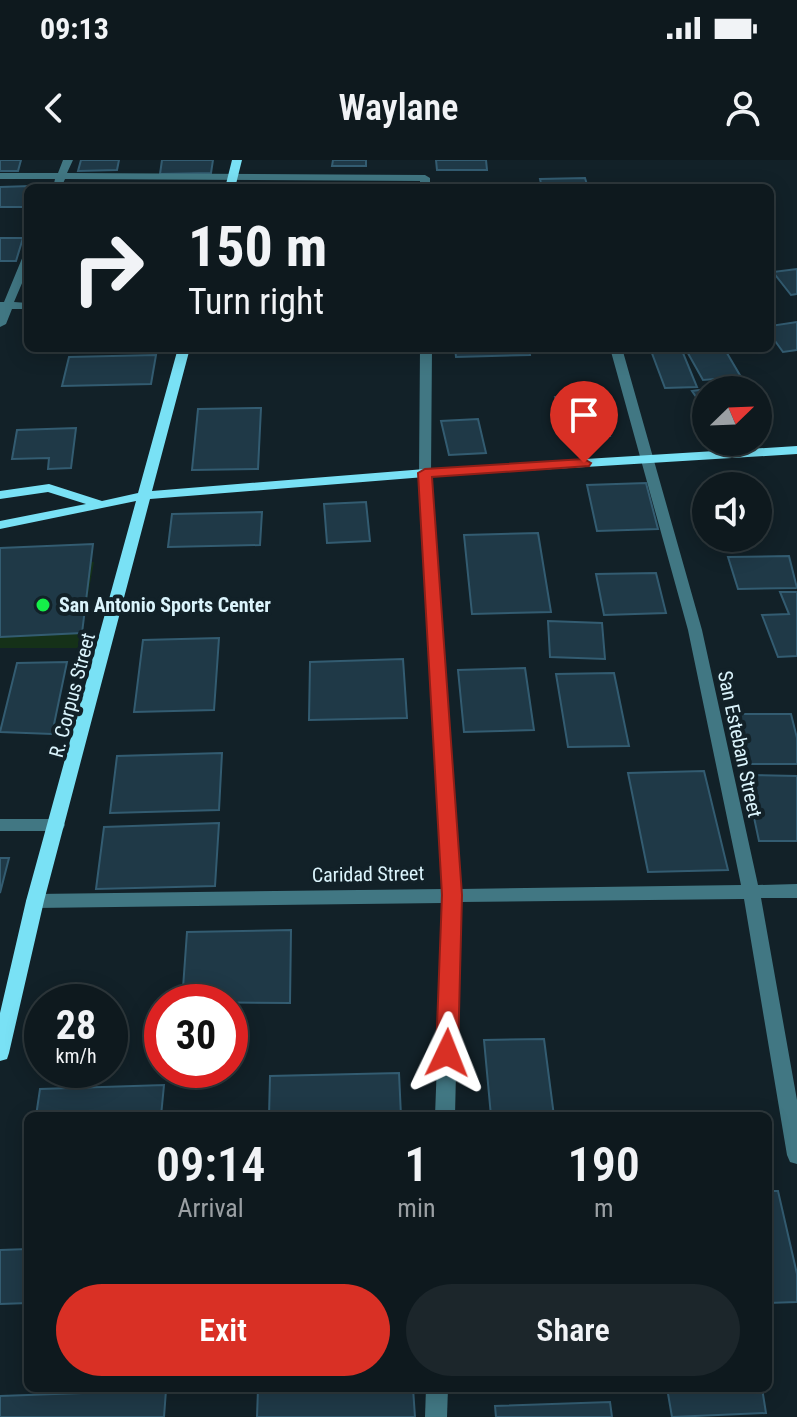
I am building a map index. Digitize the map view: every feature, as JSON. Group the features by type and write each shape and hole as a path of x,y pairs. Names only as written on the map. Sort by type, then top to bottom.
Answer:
{"street":[{"path":"59,183 68,160"},
{"path":"231,183 237,160"},
{"path":"0,176 59,183 425,183"},
{"path":"0,324 4,306 24,264"},
{"name":"R. Corpus Street","path":"0,1053 35,901 183,352"},
{"path":"426,352 425,473 452,895 445,1112"},
{"name":"San Esteban Street","path":"617,352 695,630 751,891 797,1155"},
{"path":"0,525 47,520 99,504 143,496 425,473 797,450"},
{"path":"0,495 49,488 99,504"},
{"path":"0,825 57,825"},
{"name":"Caridad Street","path":"35,901 797,891"},
{"path":"436,1417 437,1392"}],"green space":[{"name":"San Antonio Sports Center","path":"0,562 94,562 78,648 0,648"}],"building":[{"path":"0,160 21,160 18,171 0,171"},
{"path":"81,160 119,160 117,170 78,171"},
{"path":"162,160 213,160 211,173 160,174"},
{"path":"333,160 366,160 366,166 332,166"},
{"path":"436,160 486,160 487,170 437,170"},
{"path":"585,178 587,184 541,184 540,179"},
{"path":"24,186 24,207 0,207 0,187"},
{"path":"0,238 23,238 16,261 0,261"},
{"path":"797,269 797,294 791,295 774,272"},
{"path":"797,322 797,350 783,352 774,340 774,325"},
{"path":"455,352 530,352 530,355 456,357"},
{"path":"652,352 683,352 692,376 692,387 665,388"},
{"path":"687,352 726,352 740,376 701,376"},
{"path":"156,355 151,384 62,386 69,357"},
{"path":"600,396 610,436 563,437 555,397"},
{"path":"261,408 258,469 192,470 198,409"},
{"path":"478,419 486,453 449,455 441,421"},
{"path":"76,428 71,468 48,469 49,458 12,459 17,430"},
{"path":"646,483 658,529 597,531 587,485"},
{"path":"366,502 370,541 327,543 324,504"},
{"path":"262,512 260,545 168,547 172,514"},
{"path":"538,533 551,612 472,614 464,535"},
{"name":"San Antonio Sports Center","path":"93,544 82,633 0,637 0,548"},
{"path":"789,556 797,588 738,589 728,557"},
{"path":"656,573 666,613 604,615 596,574"},
{"path":"780,592 797,592 797,656 778,657 762,615 789,614"},
{"path":"548,621 602,623 605,659 550,657"},
{"path":"219,638 214,710 134,712 143,640"},
{"path":"403,659 407,718 309,720 310,662"},
{"path":"67,662 52,734 0,732 17,663"},
{"path":"525,668 534,730 464,732 458,670"},
{"path":"614,673 629,746 568,747 556,674"},
{"path":"732,714 791,714 797,738 797,764 744,764"},
{"path":"222,753 219,810 110,813 117,756"},
{"path":"704,771 728,870 648,872 628,773"},
{"path":"745,775 797,776 797,841 759,841"},
{"path":"219,823 215,886 96,889 104,827"},
{"path":"0,858 9,858 0,893"},
{"path":"291,930 290,1003 248,1003 248,984 183,984 187,932"},
{"path":"544,1039 553,1112 491,1112 484,1040"},
{"path":"399,1073 401,1112 269,1112 270,1076"},
{"path":"144,1086 164,1088 161,1112 37,1112 40,1089"},
{"path":"772,1191 778,1191 797,1274 797,1302 772,1303"},
{"path":"24,1249 24,1303 0,1304 0,1250"},
{"path":"166,1392 164,1417 0,1417 0,1396"},
{"path":"258,1392 413,1392 415,1417 257,1417"},
{"path":"668,1392 763,1392 766,1413 672,1417"},
{"path":"610,1402 612,1417 496,1417 495,1406"}],"place":[{"name":"San Antonio Sports Center","path":"43,605"}],"route":[{"path":"447,1053 452,895 425,473 584,463"}]}
